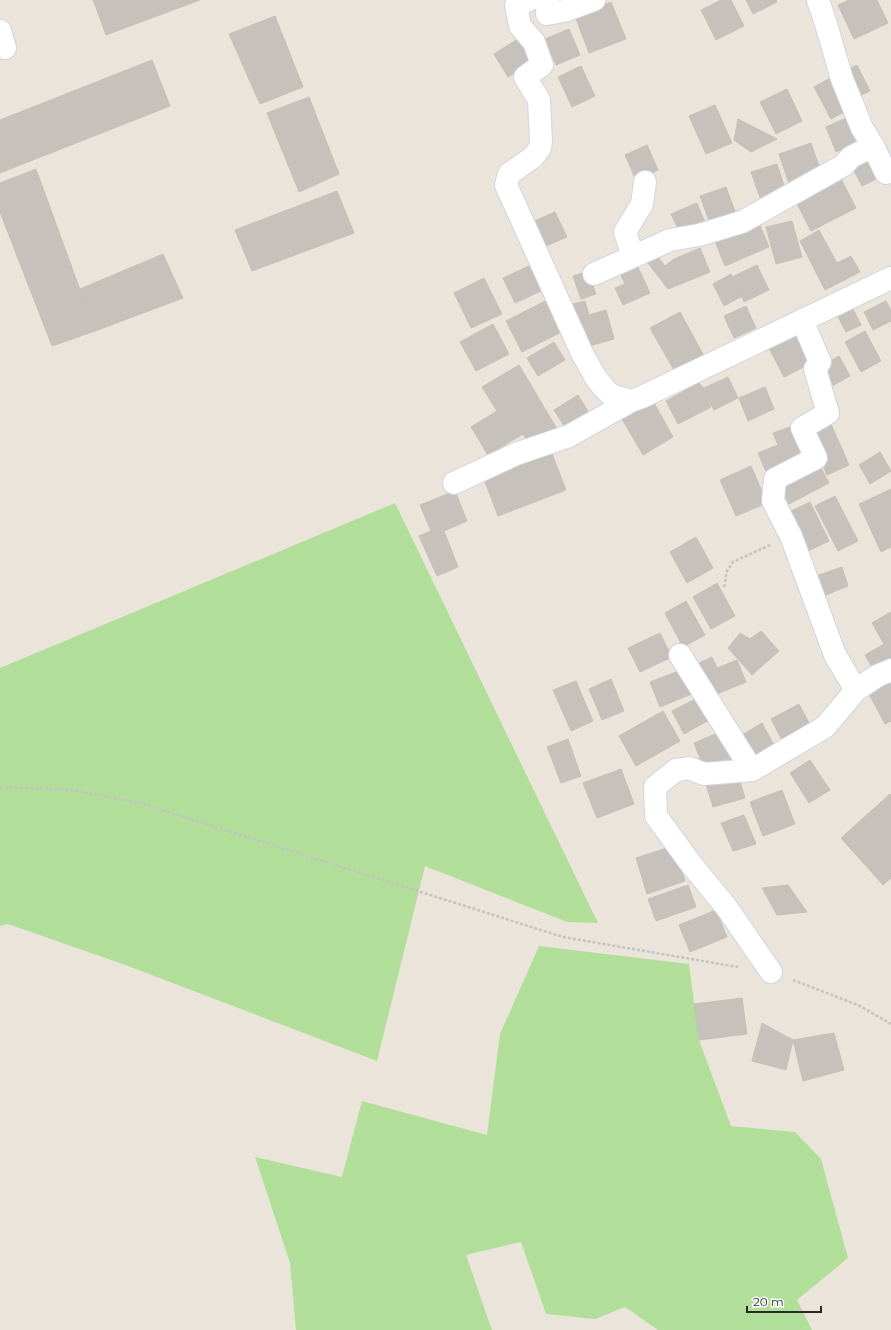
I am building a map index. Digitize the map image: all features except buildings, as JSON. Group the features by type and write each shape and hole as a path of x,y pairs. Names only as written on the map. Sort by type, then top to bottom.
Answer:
{"street":[{"path":"530,0 516,5 520,26 534,42 542,65 525,77 539,100 541,141 540,148 533,157 509,174 506,185 582,353 596,378 612,396 631,401"},
{"path":"548,0 547,14 564,11 594,0"},
{"path":"818,0 842,79 862,128 873,146 886,174 891,171"},
{"path":"594,274 670,240 699,234 742,222 844,165 851,158 873,146"},
{"path":"633,256 625,232 642,204 645,182"},
{"path":"454,483 516,454 569,436 631,401 891,278"},
{"path":"802,320 820,362 814,369 828,413 802,428 816,458 775,479 773,501 791,536 834,655 856,690"},
{"path":"680,655 752,770"},
{"path":"771,972 727,908 691,864 656,816 655,787 676,770 689,768 704,774 752,770 825,726 856,690 877,676 891,670"}],"path":[{"path":"724,586 727,570 733,562 791,536"},
{"path":"0,787 72,790 140,803 563,937 771,972 858,1005 891,1024"}],"green space":[{"path":"395,503 598,923 567,922 425,866 377,1061 128,966 8,924 0,926 0,668"},
{"path":"539,946 689,964 699,1040 731,1126 795,1132 821,1159 848,1258 797,1300 812,1330 658,1330 625,1307 595,1319 546,1314 521,1242 466,1255 492,1330 296,1330 290,1263 255,1157 342,1177 362,1101 487,1135 500,1034"}]}
